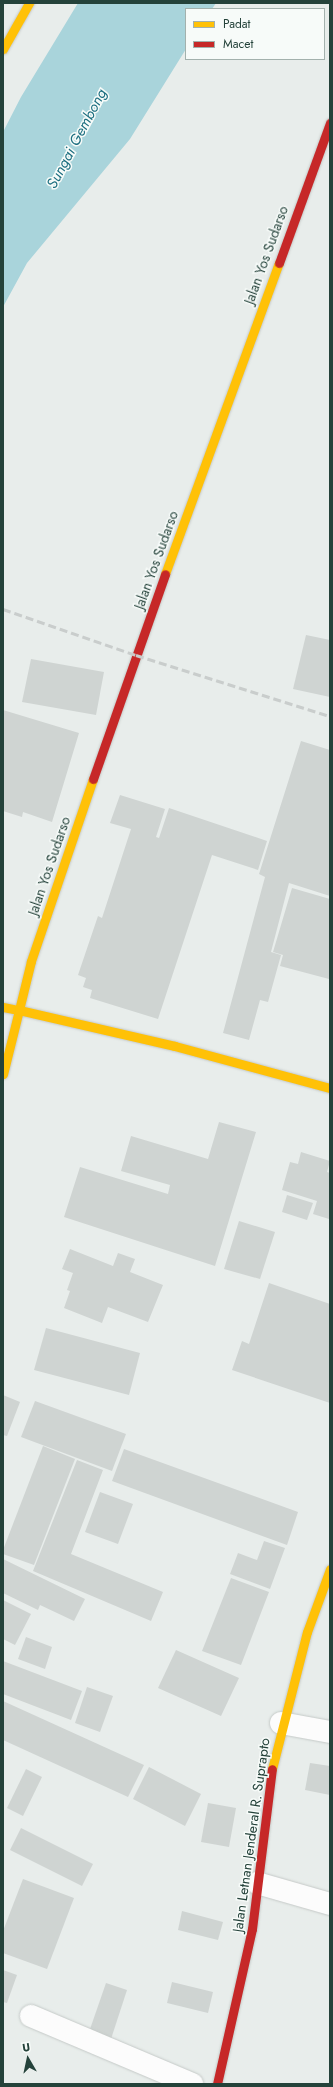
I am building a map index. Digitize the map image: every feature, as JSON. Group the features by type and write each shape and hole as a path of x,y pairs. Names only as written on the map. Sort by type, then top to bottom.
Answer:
{"main road":[{"path":"3,49 29,3"},
{"name":"Jalan Yos Sudarso","path":"3,1074 31,961 136,655 330,123"},
{"path":"3,1007 175,1046 330,1088"},
{"name":"Jalan Letnan Jenderal R. Suprapto","path":"217,2084 252,1929 272,1763 281,1723 326,1592 330,1569"}],"street":[{"path":"281,1723 330,1732"},
{"path":"257,1883 330,1904"},
{"path":"31,2016 192,2084"}],"water":[{"name":"Sungai Gembong","path":"78,3 216,3 213,8 185,8 185,51 130,139 27,263 3,307 3,132 21,97"}],"building":[{"path":"306,635 330,640 330,697 293,689"},
{"path":"31,659 104,672 96,715 22,702"},
{"path":"3,710 79,733 52,822 23,812 22,817 3,811"},
{"path":"301,741 330,750 330,896 289,883 271,952 281,955 268,1002 260,1000 249,1040 223,1033 265,877 259,874"},
{"path":"120,795 165,809 156,837 159,838 169,808 267,841 258,870 212,855 158,1019 90,998 92,990 83,987 86,978 78,975 98,916 102,918 131,829 110,823"},
{"path":"292,888 330,899 329,979 280,966 283,955 273,952"},
{"path":"219,1122 256,1132 215,1266 64,1217 80,1167 168,1194 170,1185 121,1171 131,1136 208,1159"},
{"path":"301,1152 330,1161 327,1172 330,1173 329,1219 313,1214 317,1201 282,1190 290,1162 298,1164"},
{"path":"287,1195 313,1203 307,1220 282,1212"},
{"path":"239,1221 275,1232 260,1279 224,1269"},
{"path":"70,1249 113,1266 118,1253 135,1259 130,1272 163,1285 148,1322 108,1307 102,1323 64,1308 70,1291 67,1290 73,1273 62,1269"},
{"path":"269,1283 330,1304 330,1403 232,1370 242,1341 249,1344"},
{"path":"46,1328 140,1353 129,1395 34,1370"},
{"path":"3,1395 20,1402 7,1436 3,1435"},
{"path":"35,1401 126,1434 112,1471 21,1437"},
{"path":"43,1446 75,1459 34,1565 3,1554 3,1550"},
{"path":"124,1449 298,1512 287,1545 112,1481"},
{"path":"77,1460 103,1470 71,1554 163,1592 151,1621 33,1571"},
{"path":"100,1492 133,1504 118,1544 85,1532"},
{"path":"264,1541 285,1548 270,1589 230,1574 238,1553 257,1560"},
{"path":"3,1559 85,1599 74,1621 40,1605 38,1610 3,1593"},
{"path":"231,1578 269,1592 241,1665 202,1651"},
{"path":"3,1600 31,1614 15,1645 3,1639"},
{"path":"26,1637 52,1647 45,1669 18,1659"},
{"path":"176,1650 239,1678 221,1716 158,1688"},
{"path":"3,1661 82,1691 71,1720 3,1694"},
{"path":"87,1687 113,1696 100,1732 75,1723"},
{"path":"3,1701 144,1765 128,1797 3,1740"},
{"path":"310,1763 330,1766 330,1795 305,1790"},
{"path":"149,1767 201,1794 185,1826 133,1799"},
{"path":"26,1769 42,1777 23,1816 7,1808"},
{"path":"208,1803 236,1808 229,1847 201,1842"},
{"path":"21,1828 93,1864 82,1886 10,1850"},
{"path":"23,1879 74,1898 47,1969 3,1953 3,1931"},
{"path":"182,1911 223,1922 218,1940 178,1930"},
{"path":"3,1970 17,1975 7,2003 3,2002"},
{"path":"172,1982 213,1992 208,2013 167,2003"},
{"path":"106,1983 127,1990 111,2039 89,2032"}],"railway":[{"path":"3,609 136,655 330,716"}],"traffic: slow":[{"path":"3,49 29,3"},
{"path":"165,574 279,263"},
{"path":"19,1010 31,961 93,779"},
{"path":"3,1007 19,1010 3,1074"},
{"path":"19,1010 175,1046 330,1088"},
{"path":"272,1769 307,1632 330,1569"}],"traffic: jam":[{"path":"279,263 330,123"},
{"path":"93,779 165,574"},
{"path":"217,2084 252,1929 272,1769"}]}
